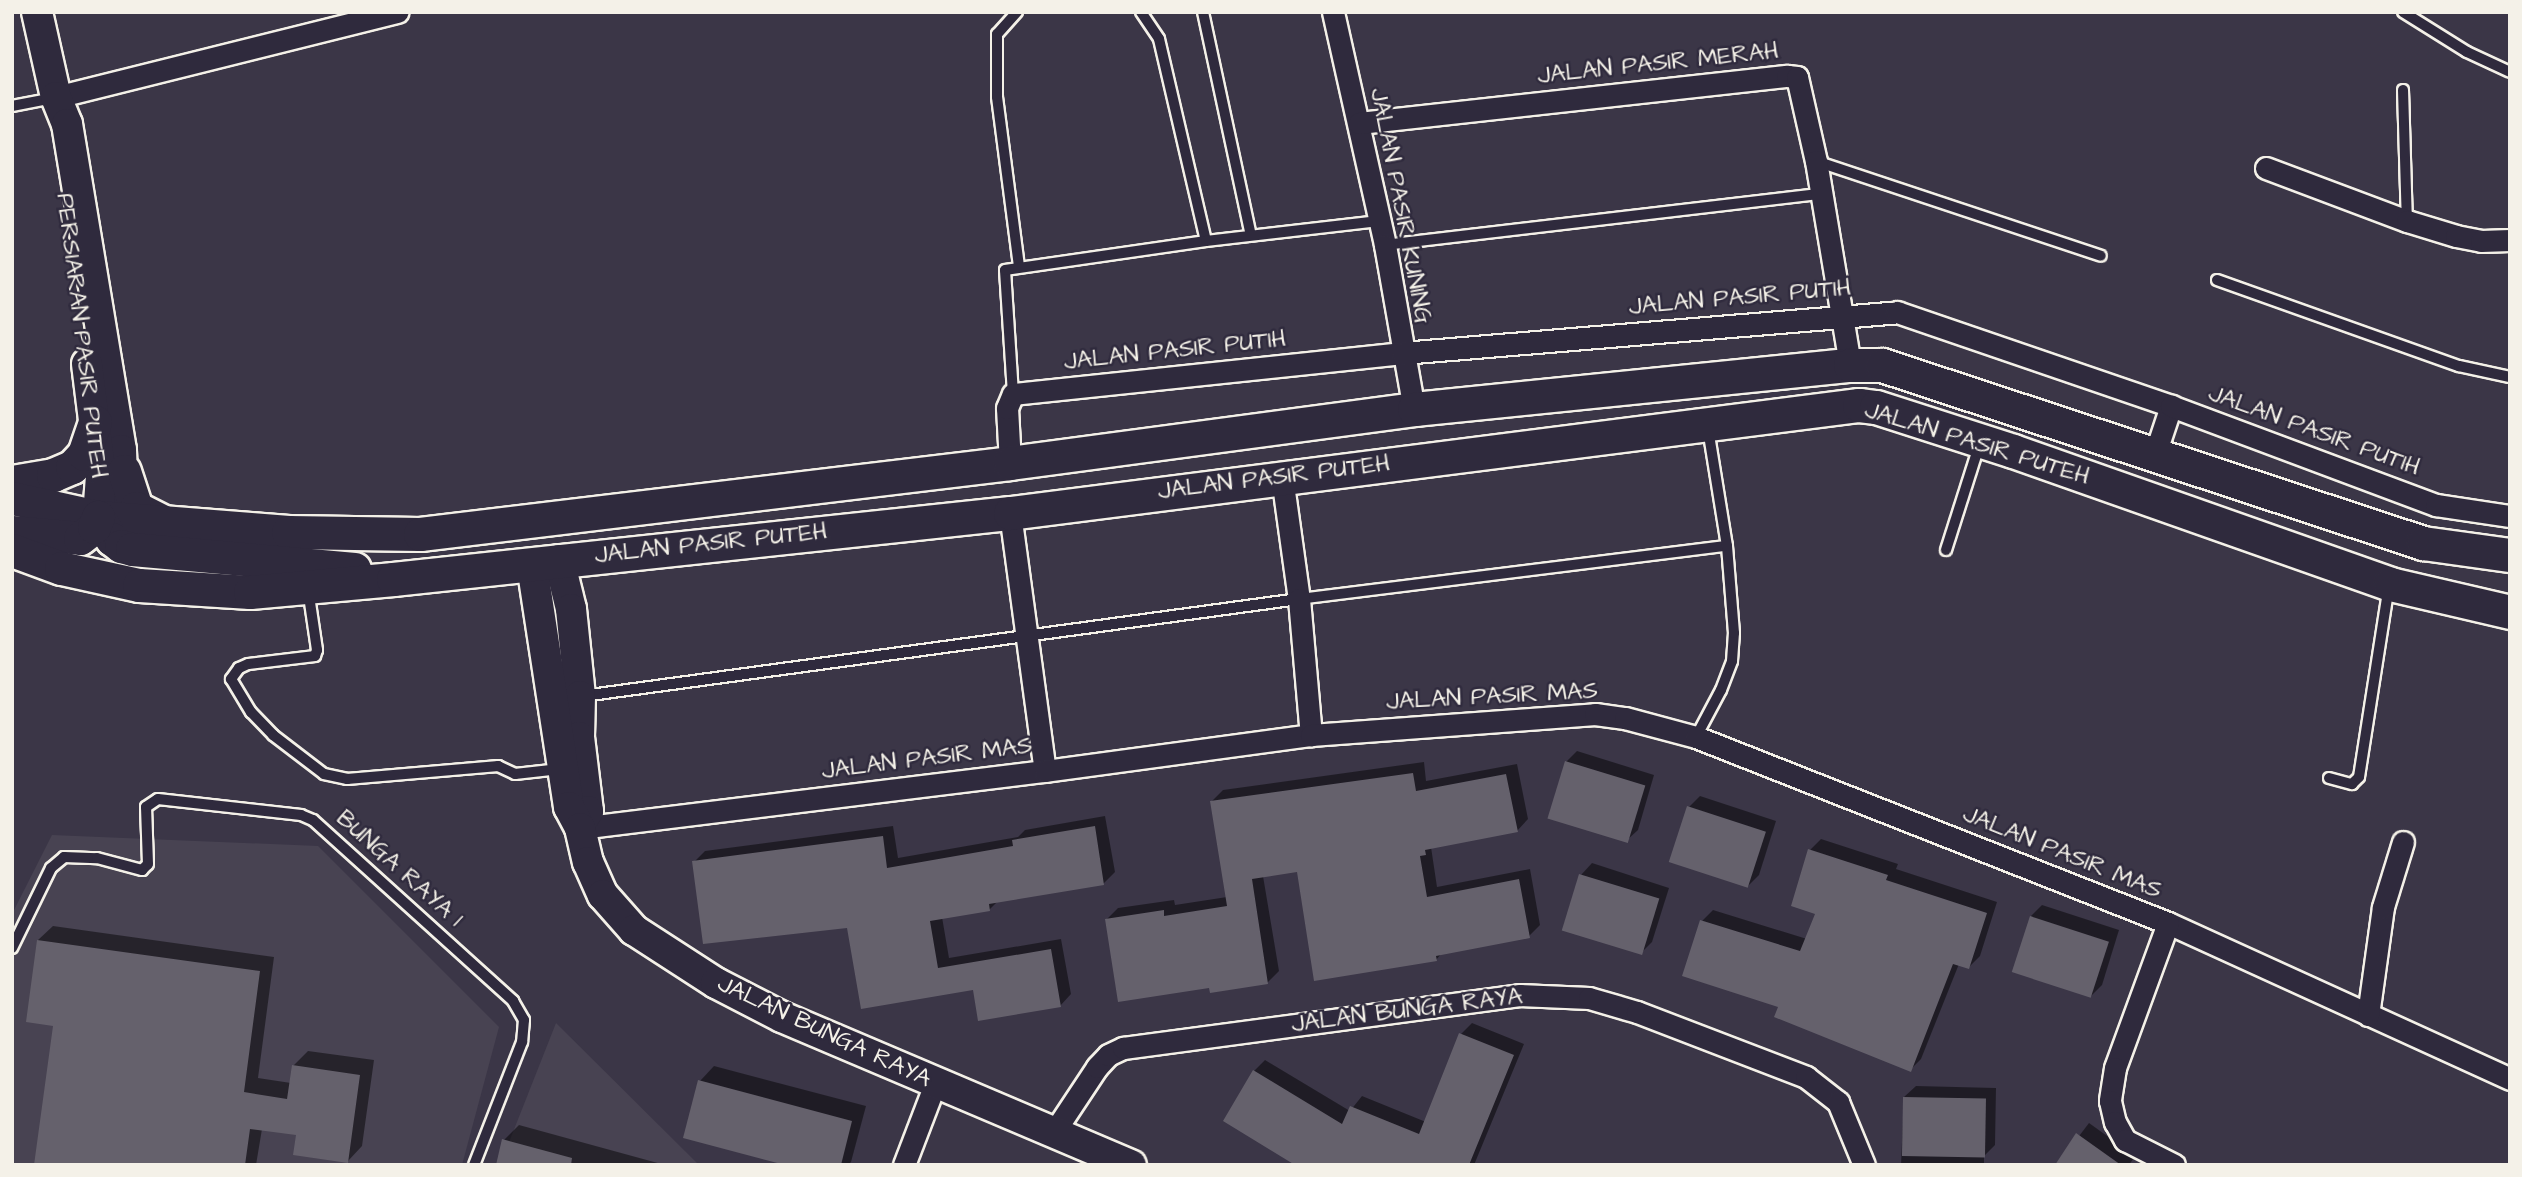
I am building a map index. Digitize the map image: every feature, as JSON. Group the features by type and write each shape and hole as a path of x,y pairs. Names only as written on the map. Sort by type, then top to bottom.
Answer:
{"main road":[{"name":"PERSIARAN PASIR PUTEH","path":"37,12 56,97 67,124 124,471 122,487 112,505 98,517"},
{"name":"PERSIARAN PASIR PUTEH","path":"56,97 54,126 101,476 98,517"},
{"path":"1850,365 1865,386 1978,418 1992,425 2004,436 2013,451"},
{"name":"JALAN PASIR PUTEH","path":"12,498 98,517 288,532 420,534 552,516 1010,463 1414,409 1850,365 1882,365 1904,370 2423,543 2510,555"},
{"name":"JALAN PASIR PUTEH","path":"12,550 61,568 139,585 250,592 393,579 543,557 1010,513 1707,422 1859,405 1876,407 2013,451 2390,584 2510,612"},
{"path":"12,482 53,475 72,467 84,454 95,422"},
{"path":"124,471 136,508 165,522"},
{"path":"420,534 517,538 543,557 552,516"},
{"path":"12,532 80,538 94,527 98,517"},
{"path":"98,517 108,534 121,546 132,549 303,562 374,571 393,579"},
{"name":"JALAN BUNGA RAYA","path":"543,557 570,609 580,696 579,737 587,811 580,828"},
{"name":"JALAN BUNGA RAYA","path":"543,557 561,768 569,807 580,828 588,862 603,895 634,930 716,983 782,1017 1131,1165"}],"street":[{"path":"56,97 305,22 398,12"},
{"name":"JALAN PASIR KUNING","path":"1333,12 1385,245 1414,409"},
{"name":"JALAN PASIR MERAH","path":"1359,123 1797,77 1816,161 1850,365"},
{"path":"2266,168 2407,221 2481,241 2510,240"},
{"name":"JALAN PASIR PUTIH","path":"1013,394 1402,353 1897,312 2171,406 2436,505 2510,516"},
{"path":"1010,463 1007,408 1013,394"},
{"path":"2155,454 2171,406"},
{"path":"1282,477 1299,599 1311,735"},
{"path":"1010,513 1045,772"},
{"name":"JALAN PASIR MAS","path":"580,828 1045,772 1311,735 1595,714 1625,718 1696,737 2168,923 2510,1079"},
{"path":"2368,1014 2383,907 2403,842"},
{"path":"2168,923 2115,1068 2110,1101 2115,1122 2125,1140 2173,1165"},
{"name":"JALAN BUNGA RAYA","path":"1054,1132 1097,1067 1108,1055 1123,1048 1519,995 1589,998 1637,1012 1806,1077 1838,1102 1864,1165"},
{"path":"904,1165 935,1084"}],"lane":[{"path":"1017,12 997,34 997,97 1019,266"},
{"path":"1141,12 1159,39 1206,241"},
{"path":"1203,12 1251,235"},
{"path":"2403,12 2468,52 2510,72"},
{"path":"2403,90 2407,221"},
{"path":"12,106 56,97"},
{"path":"1816,161 2101,256"},
{"path":"1385,245 1822,194"},
{"path":"1013,394 1005,270 1251,235 1379,221"},
{"path":"2217,280 2459,366 2510,377"},
{"path":"1696,737 1721,690 1732,661 1734,633 1727,546 1707,422"},
{"path":"1947,550 1980,441"},
{"path":"580,696 1299,599 1727,546"},
{"path":"2329,778 2352,784 2358,777 2390,584"},
{"path":"307,587 317,650 315,656 248,664 239,668 231,680 251,712 273,735 324,774 346,779 498,766 515,774 561,768"},
{"name":"BUNGA RAYA 1","path":"12,947 51,868 64,857 97,858 142,870 148,863 146,807 158,799 301,815 313,820 513,1001 524,1020 522,1042 474,1165"}],"shaded area":[{"path":"52,835 318,846 499,1027 462,1165 12,1165 12,914"},
{"path":"556,1023 699,1165 500,1165"}],"building":[{"path":"1565,761 1645,786 1628,843 1547,818"},
{"path":"1413,773 1416,791 1506,774 1518,832 1425,850 1426,855 1420,856 1427,897 1519,879 1530,938 1436,956 1437,961 1314,981 1297,872 1252,879 1268,984 1210,993 1209,988 1118,1002 1105,919 1164,910 1164,916 1227,906 1210,801"},
{"path":"1687,806 1766,832 1748,888 1669,862"},
{"path":"1095,826 1104,885 989,904 990,911 930,921 938,968 1051,949 1061,1007 978,1021 973,990 861,1009 847,928 703,944 692,861 883,836 887,868 1013,846 1012,840"},
{"path":"1808,849 1888,875 1886,880 1987,913 1969,969 1953,964 1911,1072 1774,1017 1778,1007 1682,976 1700,920 1800,951 1815,914 1791,906"},
{"path":"1579,874 1659,899 1642,955 1562,930"},
{"path":"2030,916 2109,942 2091,998 2012,972"},
{"path":"37,940 260,971 244,1092 287,1099 292,1065 360,1075 348,1163 293,1155 296,1135 250,1129 245,1165 34,1165 53,1026 26,1022"},
{"path":"1459,1033 1514,1055 1469,1165 1295,1165 1223,1121 1253,1070 1342,1124 1350,1106 1419,1134"},
{"path":"698,1080 852,1121 841,1165 785,1165 683,1138"},
{"path":"1903,1097 1986,1098 1985,1157 1902,1156"},
{"path":"2076,1133 2121,1165 2055,1165"},
{"path":"502,1139 572,1158 571,1165 496,1165"}]}
